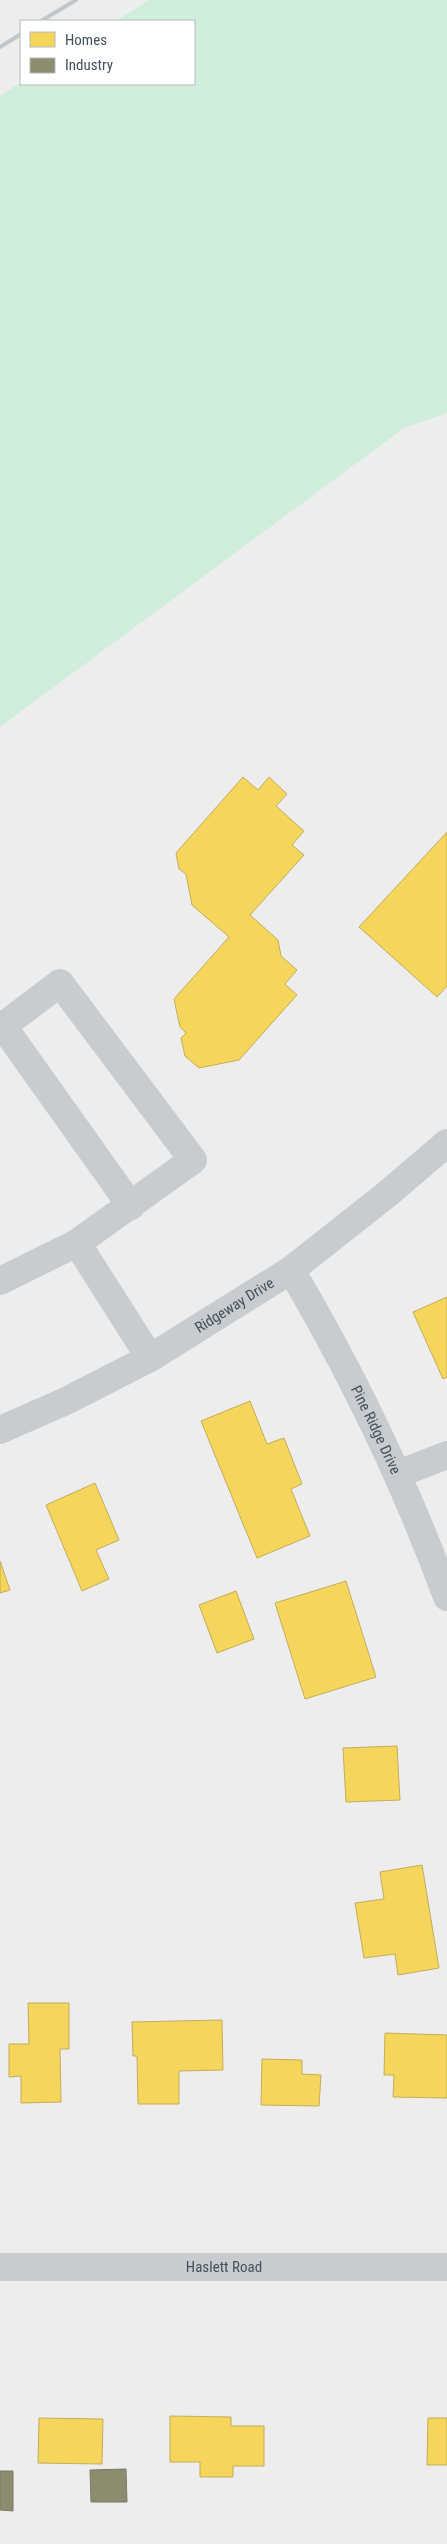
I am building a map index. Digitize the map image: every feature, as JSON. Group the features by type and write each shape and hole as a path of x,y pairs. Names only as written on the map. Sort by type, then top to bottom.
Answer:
{"street":[{"path":"0,1281 77,1243 131,1206 193,1160 60,983 3,1026 131,1206"},
{"name":"Ridgeway Drive","path":"0,1430 66,1402 150,1358 291,1270 386,1195 447,1143"},
{"path":"77,1243 150,1358"},
{"name":"Pine Ridge Drive","path":"291,1270 350,1373 398,1474 447,1597"},
{"path":"398,1474 447,1455"},
{"name":"Haslett Road","path":"0,2267 447,2267"}],"green space":[{"path":"149,0 447,0 447,413 404,428 0,727 0,96 20,83 20,85 195,85 195,20 118,20"}],"building: Homes":[{"path":"243,777 258,790 269,777 287,794 276,806 304,831 292,845 304,855 250,915 278,940 281,956 297,970 285,984 297,995 239,1060 199,1068 185,1056 181,1038 186,1033 180,1027 174,999 229,937 192,905 186,874 179,869 176,853"},
{"path":"447,832 447,986 437,997 359,927"},
{"path":"447,1297 447,1377 443,1379 413,1312"},
{"path":"250,1401 267,1444 284,1438 302,1484 291,1489 310,1536 257,1558 201,1421"},
{"path":"95,1483 119,1540 96,1550 109,1579 82,1591 46,1505"},
{"path":"0,1561 10,1590 0,1593"},
{"path":"346,1581 376,1677 305,1699 275,1603"},
{"path":"236,1591 254,1639 217,1653 199,1605"},
{"path":"397,1746 400,1800 346,1802 343,1748"},
{"path":"422,1865 439,1968 398,1975 395,1954 364,1958 355,1903 384,1899 380,1872"},
{"path":"28,2003 69,2003 69,2049 60,2049 61,2102 21,2103 21,2076 9,2077 9,2044 29,2044"},
{"path":"222,2020 223,2070 179,2071 179,2104 138,2104 137,2056 133,2056 132,2022"},
{"path":"385,2033 447,2035 447,2098 393,2097 394,2075 384,2075"},
{"path":"262,2059 302,2060 302,2074 321,2075 319,2106 261,2105"},
{"path":"170,2416 231,2417 231,2426 264,2426 264,2466 233,2466 233,2477 200,2477 200,2462 170,2462"},
{"path":"39,2418 103,2419 102,2464 38,2463"},
{"path":"428,2418 447,2418 447,2465 427,2465"}],"building: Industry":[{"path":"126,2469 127,2502 91,2502 90,2470"},
{"path":"0,2471 13,2471 13,2511 0,2510"}],"railway":[{"path":"43,20 76,0"},
{"path":"0,47 20,35"}]}
